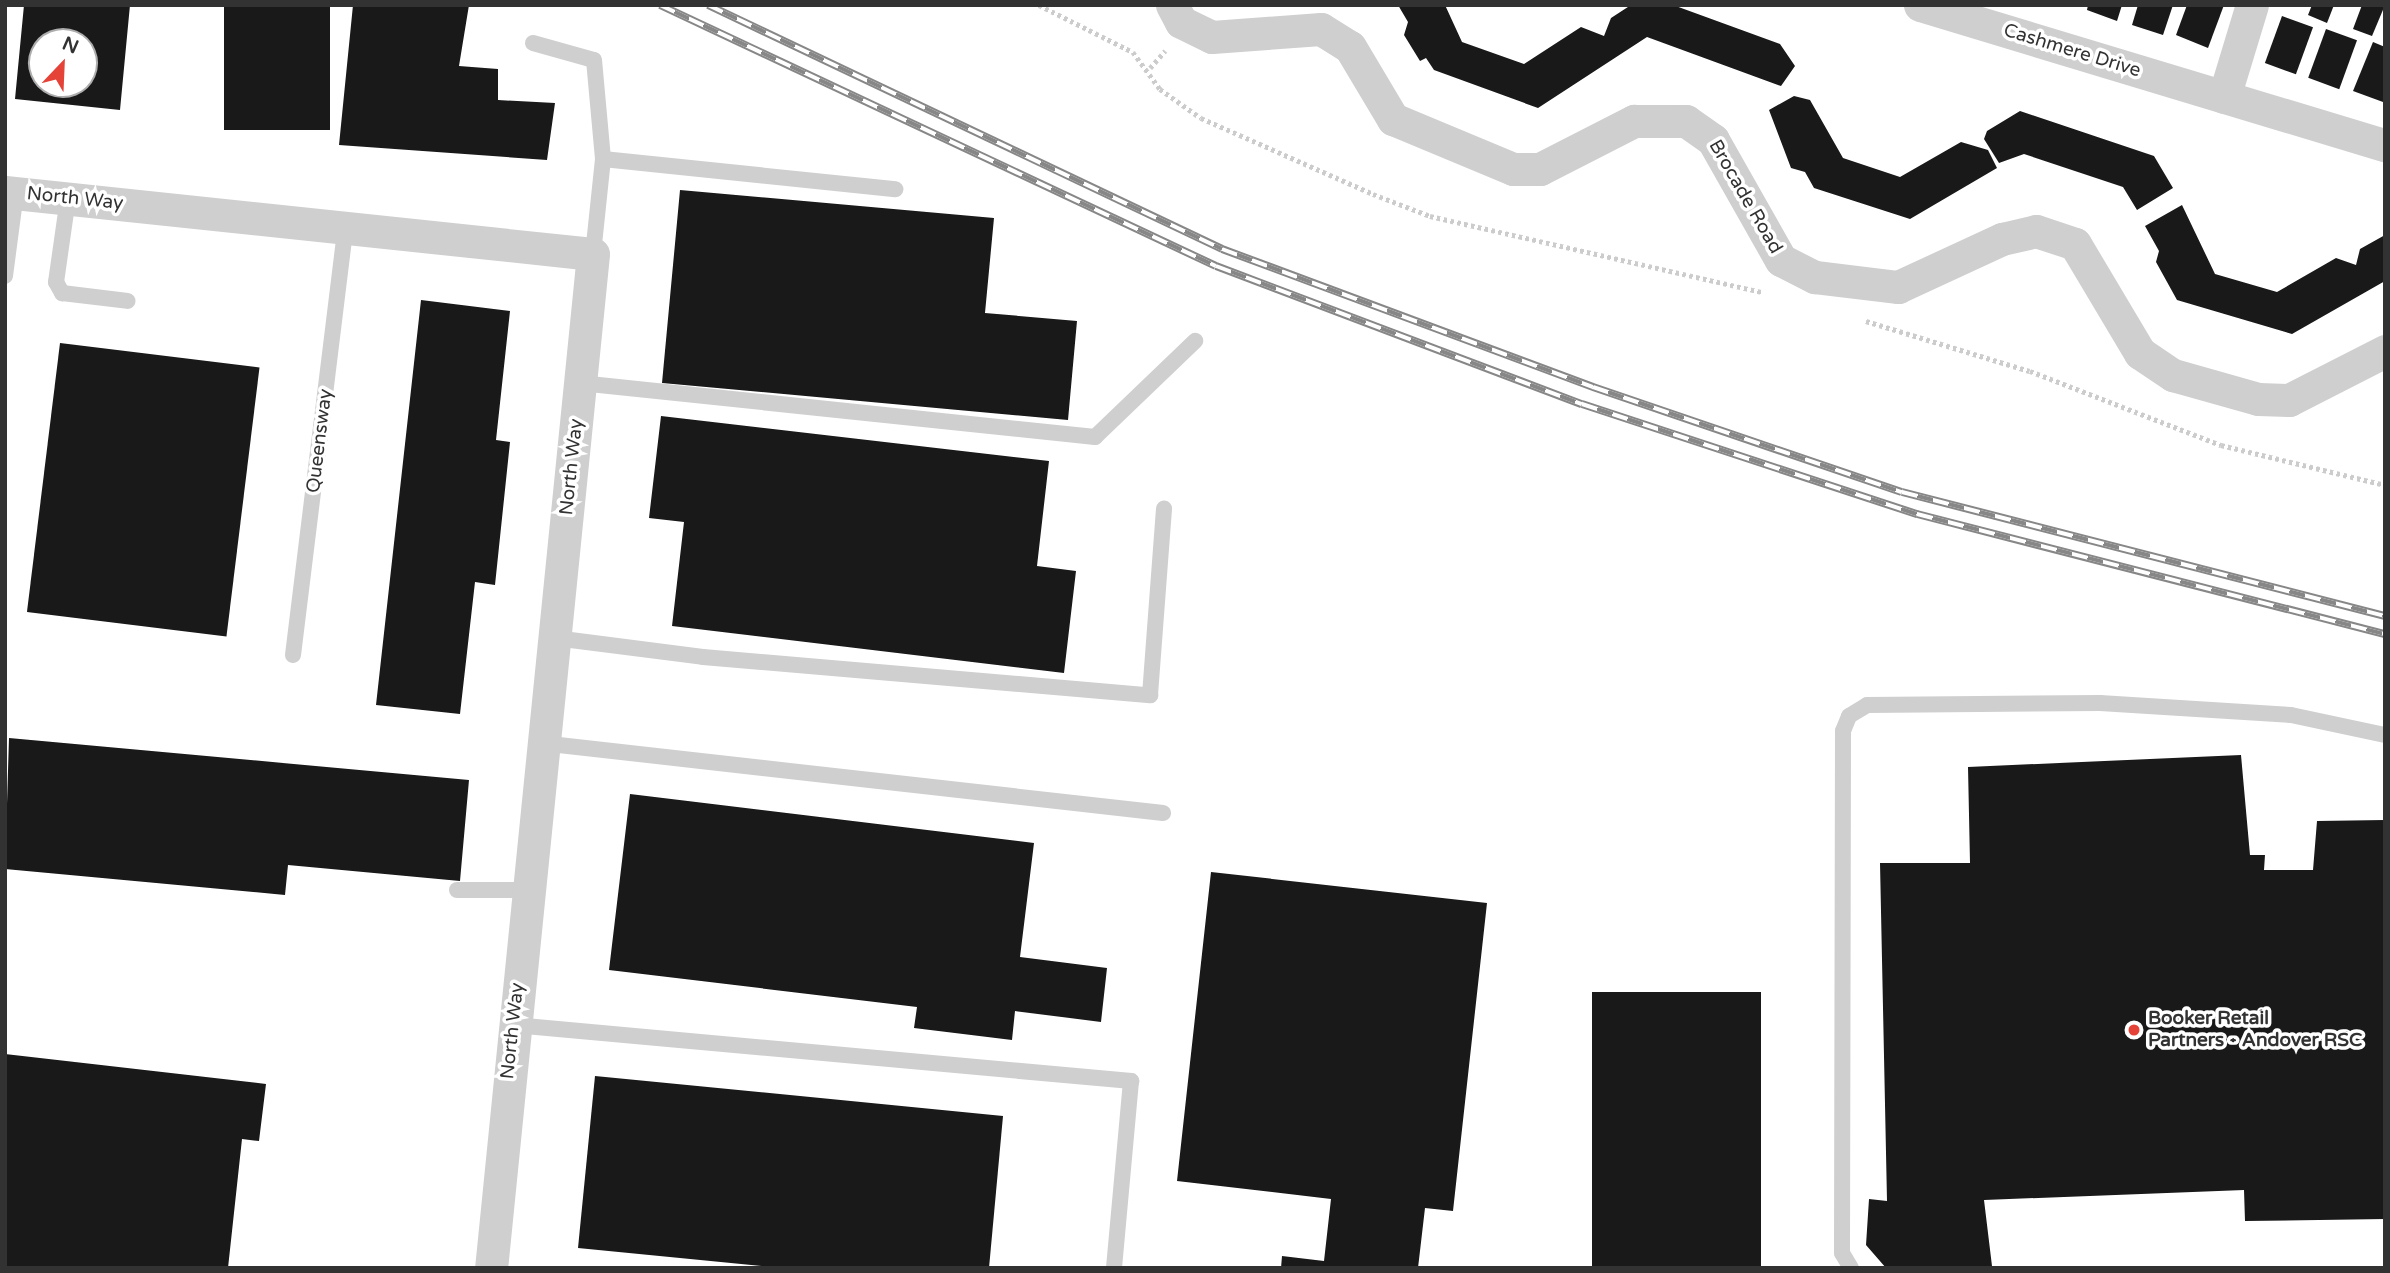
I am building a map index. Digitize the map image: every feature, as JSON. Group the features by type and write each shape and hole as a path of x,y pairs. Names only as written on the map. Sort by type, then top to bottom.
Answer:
{"street":[{"name":"Brocade Road","path":"1172,5 1181,22 1212,37 1321,29 1350,47 1393,119 1513,169 1539,169 1634,121 1686,121 1713,140 1781,260 1815,277 1898,288 2001,239 2036,231 2075,244 2140,353 2173,375 2258,399 2289,400 2385,351"},
{"path":"2224,97 2252,5"},
{"name":"Cashmere Drive","path":"1932,7 2385,145"},
{"name":"North Way","path":"10,192 593,254 555,638 526,890 491,1268"}],"lane":[{"path":"533,43 594,60 603,159 593,254"},
{"path":"603,159 895,189"},
{"path":"5,276 10,192"},
{"path":"68,198 56,282 62,293 128,301"},
{"name":"Queensway","path":"293,655 346,226"},
{"path":"580,383 1096,437 1195,341"},
{"path":"555,638 703,657 1150,695 1164,509"},
{"path":"1851,1268 1842,1253 1843,731 1849,716 1867,705 2100,703 2291,715 2385,735"},
{"path":"541,743 1163,813"},
{"path":"457,890 526,890"},
{"path":"514,1025 1131,1081 1115,1268"}],"path":[{"path":"1039,5 1133,51 1160,89 1200,118 1384,198 1508,236 1778,295"},
{"path":"1851,316 2030,371 2221,445 2385,485"}],"building":[{"path":"24,5 130,5 120,110 15,99"},
{"path":"224,5 330,5 330,130 224,130"},
{"path":"353,5 469,5 459,66 498,69 498,100 555,103 547,160 339,145"},
{"path":"1398,5 1445,5 1462,42 1524,64 1581,27 1604,36 1611,18 1631,5 1673,5 1780,44 1795,66 1781,86 1647,37 1538,108 1434,70 1426,58 1420,61 1404,35 1408,22"},
{"path":"2088,5 2122,5 2117,21 2087,10"},
{"path":"2138,5 2173,5 2163,35 2132,25"},
{"path":"2187,5 2224,5 2208,48 2176,35"},
{"path":"2312,5 2334,5 2327,23 2308,15"},
{"path":"2362,5 2385,5 2372,36 2353,29"},
{"path":"2282,16 2313,27 2296,74 2265,63"},
{"path":"2326,29 2357,40 2339,89 2308,78"},
{"path":"2373,42 2385,47 2383,102 2353,91"},
{"path":"1794,96 1810,100 1843,158 1900,177 1961,142 1988,150 1997,168 1910,219 1814,188 1805,172 1791,168 1769,110"},
{"path":"2020,111 2154,156 2173,188 2137,210 2123,187 2024,154 1999,163 1984,139 1987,131"},
{"path":"680,190 994,218 985,313 1077,321 1068,420 662,383"},
{"path":"2182,205 2215,274 2277,292 2336,258 2356,265 2360,249 2385,235 2385,281 2292,334 2177,300 2156,262 2159,251 2145,226"},
{"path":"421,300 510,311 496,440 510,442 495,585 475,582 460,714 376,705"},
{"path":"60,343 260,367 226,636 27,612"},
{"path":"661,416 1049,461 1037,566 1076,571 1064,673 672,626 684,522 649,518"},
{"path":"9,738 469,780 460,881 288,865 285,895 5,869"},
{"name":"Booker Retail Partners - Andover RSC","path":"2241,755 2250,855 2265,855 2264,870 2313,870 2317,821 2385,820 2385,1219 2245,1221 2244,1190 1984,1200 1992,1266 1886,1268 1866,1245 1869,1199 1887,1201 1880,863 1970,863 1968,767"},
{"path":"630,794 1034,843 1020,957 1107,968 1101,1022 1015,1011 1012,1040 914,1028 917,1007 609,970"},
{"path":"1211,872 1487,903 1453,1211 1425,1208 1418,1268 1281,1268 1282,1256 1324,1261 1331,1199 1177,1181"},
{"path":"1592,992 1761,992 1761,1268 1592,1268"},
{"path":"5,1054 266,1084 259,1141 242,1139 228,1268 5,1268"},
{"path":"595,1076 1003,1116 989,1268 781,1268 578,1248"}],"railway":[{"path":"660,5 1216,266 1582,404 1917,514 2385,634"},
{"path":"708,5 1222,249 1593,387 1902,492 2385,616"}],"place":[{"name":"Booker Retail Partners - Andover RSC","path":"2134,1030"}]}
